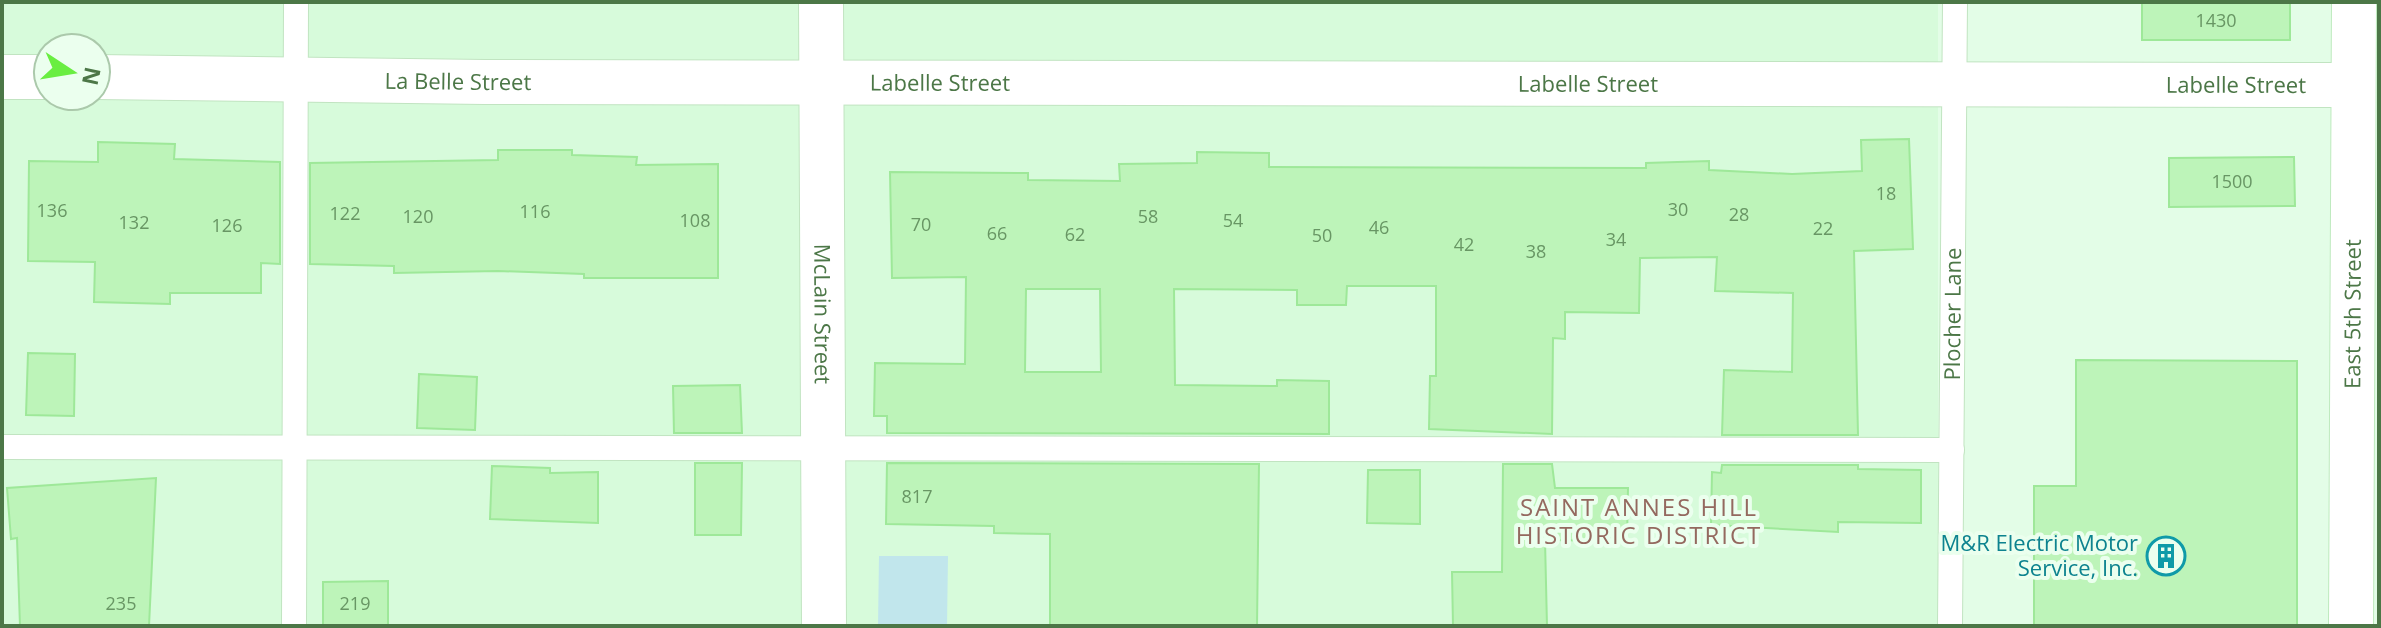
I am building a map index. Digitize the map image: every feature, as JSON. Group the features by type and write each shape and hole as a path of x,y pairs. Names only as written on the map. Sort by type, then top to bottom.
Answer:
{"street":[{"name":"McLain Street","path":"821,2 824,626"},
{"name":"East 5th Street","path":"2351,626 2366,453 2353,85 2354,2"},
{"path":"2,77 32,77"},
{"name":"La Belle Street","path":"112,77 821,81"},
{"name":"Labelle Street","path":"821,81 2353,85"}],"lane":[{"path":"294,626 296,2"},
{"name":"Plocher Lane","path":"1950,626 1955,2"},
{"path":"2,447 1952,450"}],"shaded area":[{"path":"2,2 1938,2 1938,626 2,626"},
{"path":"879,556 948,556 947,626 878,626"}],"building":[{"path":"2142,2 2290,2 2290,40 2142,40"},
{"path":"1909,139 1913,249 1854,251 1858,435 1722,435 1724,370 1792,372 1793,293 1715,291 1717,257 1640,258 1639,313 1565,312 1565,339 1553,338 1552,434 1429,429 1430,376 1436,376 1436,286 1347,286 1346,305 1297,305 1297,290 1174,289 1175,385 1277,386 1277,380 1329,381 1329,434 887,433 887,416 874,416 875,363 965,364 966,277 892,278 890,172 1028,173 1028,180 1120,181 1119,164 1197,163 1197,152 1269,153 1269,167 1646,168 1646,163 1709,161 1709,170 1792,174 1862,171 1861,140","holes":["1026,289 1100,289 1101,372 1025,372"]},
{"path":"98,142 175,144 174,159 280,162 280,264 261,263 261,293 170,293 170,304 94,302 95,262 28,261 29,161 98,162"},
{"path":"498,150 572,150 572,155 637,157 636,165 718,164 718,278 584,278 584,274 498,271 394,273 394,266 310,264 310,163 498,160"},
{"path":"2294,157 2295,206 2169,207 2169,158"},
{"path":"28,353 75,354 74,416 26,415"},
{"name":"M&R Electric Motor Service, Inc.","path":"2076,360 2297,361 2297,626 2034,626 2034,486 2076,486"},
{"path":"419,374 477,377 475,430 417,428"},
{"path":"740,385 742,433 674,433 673,386"},
{"path":"695,463 742,463 741,535 695,535"},
{"path":"887,463 1259,464 1257,626 1050,626 1050,534 994,533 994,526 886,524"},
{"path":"1503,464 1552,464 1555,488 1628,488 1627,541 1545,540 1547,626 1453,626 1452,572 1502,572"},
{"path":"1722,465 1858,465 1858,469 1921,470 1921,523 1838,522 1838,532 1711,525 1712,472 1721,473"},
{"path":"492,466 550,468 550,473 598,472 598,523 490,519"},
{"path":"1368,470 1420,470 1420,524 1367,523"},
{"path":"156,478 149,626 20,626 17,538 11,539 7,488"},
{"path":"388,581 388,626 323,626 323,582"}],"place":[{"name":"M&R Electric Motor Service, Inc.","path":"2166,556"}],"district":[{"name":"SAINT ANNES HILL HISTORIC DISTRICT","path":"1639,522"}]}
